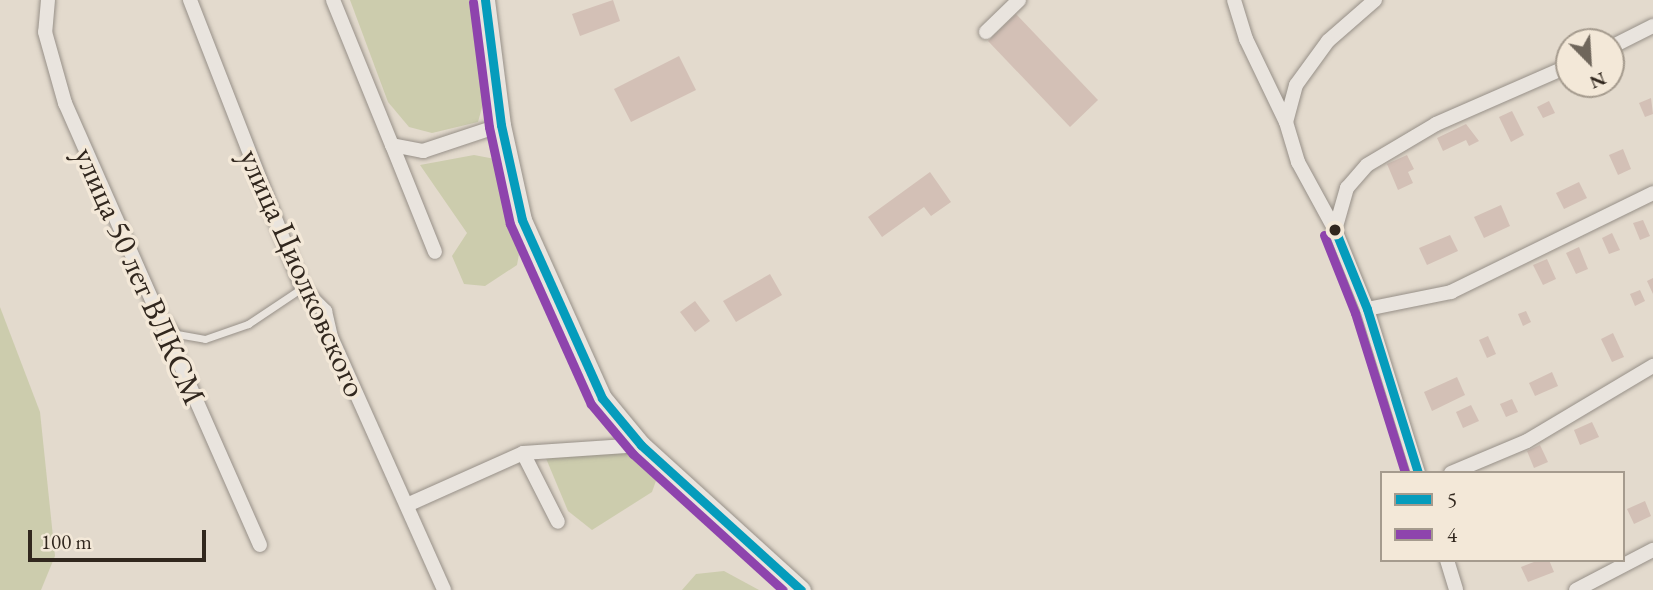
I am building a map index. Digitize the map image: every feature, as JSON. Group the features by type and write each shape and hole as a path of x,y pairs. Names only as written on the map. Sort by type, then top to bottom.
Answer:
{"main road":[{"path":"485,0 501,125 522,220 602,398 641,445 801,590"}],"street":[{"name":"улица 50 лет ВЛКСМ","path":"48,0 46,32 65,103 260,545"},
{"name":"улица Циолковского","path":"190,0 302,288 325,311 331,337 444,590"},
{"path":"333,0 435,252"},
{"path":"986,32 1019,0"},
{"path":"1234,0 1247,39 1286,122 1298,162 1335,230 1367,309 1417,471"},
{"path":"1286,122 1296,85 1328,41 1375,0"},
{"path":"1625,40 1653,26"},
{"path":"1335,230 1347,188 1367,165 1436,124 1555,72"},
{"path":"392,145 423,150 501,125"},
{"path":"1367,309 1451,292 1653,193"},
{"path":"1456,471 1527,441 1653,366"},
{"path":"407,505 523,453 641,445"},
{"path":"523,453 558,522"},
{"path":"1576,590 1653,550"},
{"path":"1448,562 1457,590"}],"lane":[{"path":"147,294 177,334 205,340 248,324 302,288"}],"green space":[{"path":"350,0 472,0 484,100 478,122 432,133 409,127 388,102"},
{"path":"474,155 495,159 522,238 517,265 485,286 464,284 452,256 467,233 420,165"},
{"path":"0,307 40,412 55,556 41,590 0,590"},
{"path":"624,440 648,459 657,478 652,492 592,530 568,511 545,456"},
{"path":"724,571 759,590 682,590 696,574"}],"building":[{"path":"613,0 620,21 580,36 572,14"},
{"path":"1016,14 1098,100 1070,127 988,41"},
{"path":"679,56 696,90 631,122 614,89"},
{"path":"1651,98 1653,114 1645,117 1639,103"},
{"path":"1549,101 1555,113 1543,118 1537,107"},
{"path":"1512,111 1524,135 1511,142 1499,117"},
{"path":"1466,124 1479,141 1469,146 1466,140 1443,151 1437,138"},
{"path":"1623,149 1631,169 1618,175 1609,155"},
{"path":"1407,155 1414,169 1408,172 1413,183 1398,190 1387,164"},
{"path":"930,172 951,202 931,216 924,207 882,237 868,217"},
{"path":"1579,182 1587,198 1564,209 1556,193"},
{"path":"1501,205 1510,226 1484,238 1474,217"},
{"path":"1643,220 1650,236 1640,240 1633,223"},
{"path":"1612,233 1620,250 1609,254 1602,238"},
{"path":"1450,235 1458,251 1427,265 1419,248"},
{"path":"1579,247 1588,269 1576,274 1566,253"},
{"path":"1547,259 1556,279 1543,285 1533,265"},
{"path":"770,274 782,295 736,322 723,301"},
{"path":"1653,278 1653,294 1647,281"},
{"path":"1640,290 1645,301 1635,306 1630,294"},
{"path":"695,301 710,321 695,332 680,312"},
{"path":"1526,311 1531,322 1523,326 1518,314"},
{"path":"1613,333 1624,357 1612,362 1601,339"},
{"path":"1488,336 1496,354 1487,358 1479,340"},
{"path":"1552,372 1558,386 1535,396 1529,383"},
{"path":"1457,377 1465,395 1432,411 1424,392"},
{"path":"1512,399 1518,412 1506,417 1500,404"},
{"path":"1471,405 1479,421 1463,428 1456,412"},
{"path":"1592,422 1599,437 1580,445 1574,430"},
{"path":"1540,445 1548,462 1534,468 1527,451"},
{"path":"1645,501 1651,516 1634,524 1627,509"},
{"path":"1534,562 1550,562 1554,572 1528,582 1521,567"}],"transit line":[{"name":"5","path":"485,0 501,125 522,220 602,398 641,445 801,590"},
{"name":"4","path":"473,2 489,127 510,224 591,404 633,454 783,590"},
{"name":"5","path":"1335,230 1367,309 1417,471"},
{"name":"4","path":"1324,235 1355,313 1404,471"}]}
